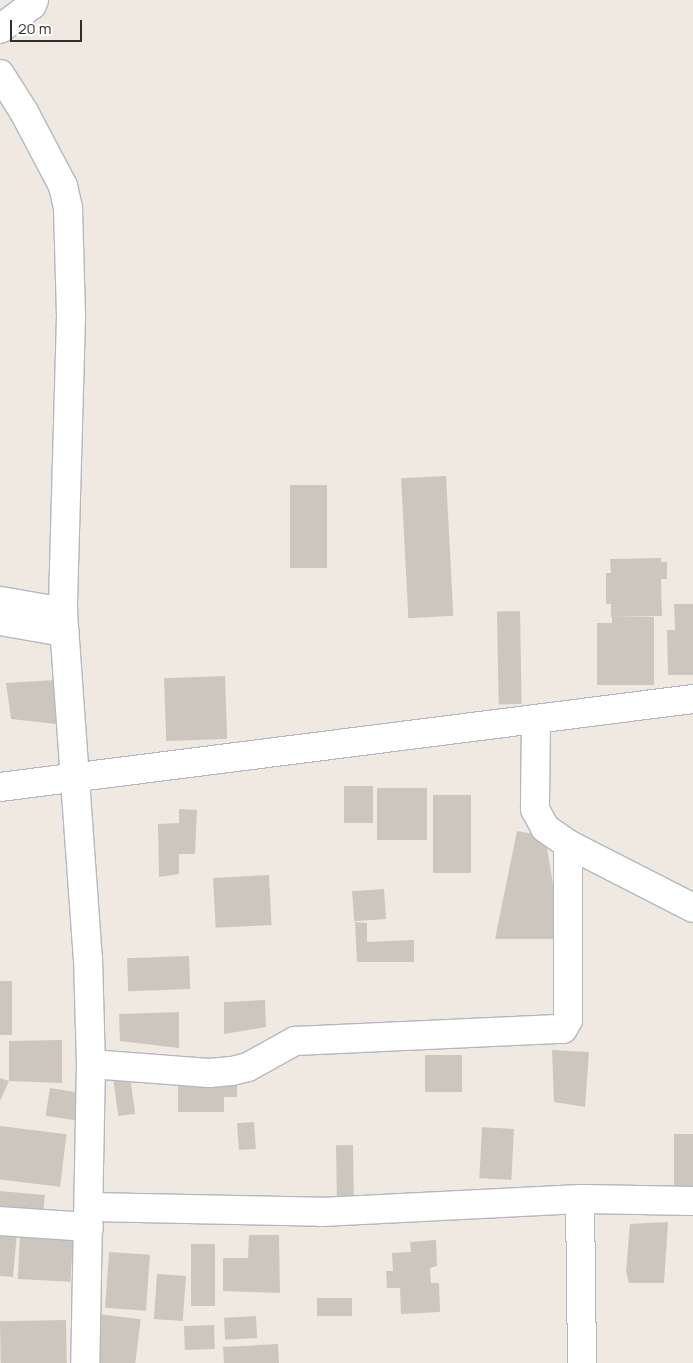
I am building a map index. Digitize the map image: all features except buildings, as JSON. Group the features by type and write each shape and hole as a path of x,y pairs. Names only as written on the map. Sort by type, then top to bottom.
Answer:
{"street":[{"path":"0,29 32,5 34,0"},
{"path":"0,74 24,112 63,186 68,208 71,317 63,622 88,958 91,1064 85,1363"},
{"path":"0,601 63,622"},
{"path":"0,621 63,622"},
{"path":"0,787 76,779 693,699"},
{"path":"536,720 535,810 545,828 568,844 693,908"},
{"path":"91,1064 209,1073 248,1068 295,1041 563,1029 568,1020 568,844"},
{"path":"580,1199 582,1363"},
{"path":"0,1221 89,1217 322,1212 580,1199 693,1201"}]}
